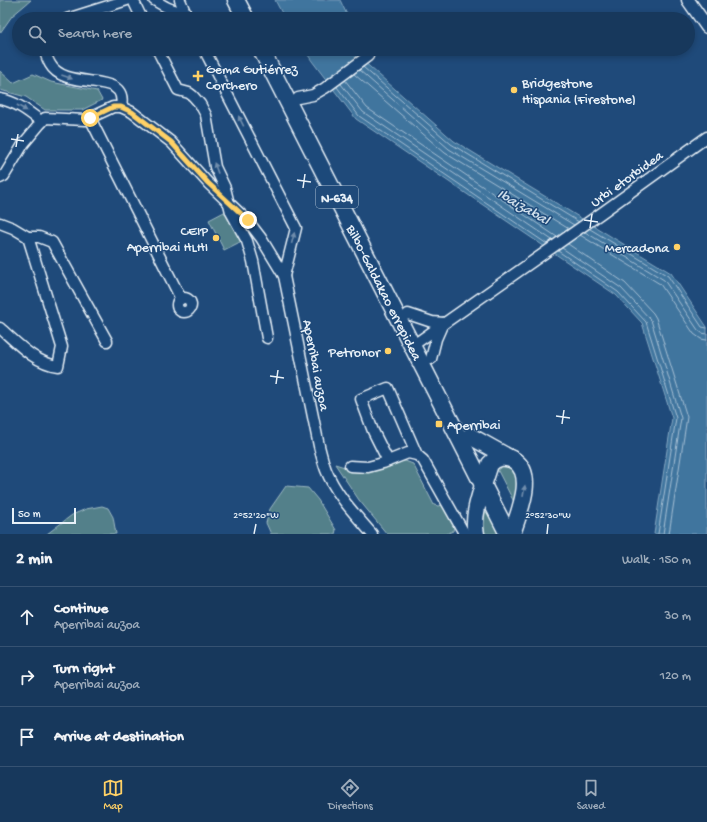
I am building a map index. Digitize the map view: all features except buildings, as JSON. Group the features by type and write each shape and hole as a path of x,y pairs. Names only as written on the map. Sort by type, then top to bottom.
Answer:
{"highway":[{"path":"236,0 242,12"},
{"path":"248,0 254,12"},
{"name":"Bilbo-Galdakao errepidea","path":"265,56 417,342 484,486 514,531"},
{"name":"Bilbo-Galdakao errepidea","path":"277,56 408,314 417,342 431,359 488,471 514,531"},
{"path":"470,436 515,461 521,466 525,480 524,494 514,531"},
{"path":"469,531 490,464 496,459 505,457 515,461"}],"street":[{"path":"89,12 127,0"},
{"path":"133,0 139,12"},
{"path":"154,0 165,7 178,12"},
{"path":"180,0 185,12"},
{"path":"688,0 707,27"},
{"path":"0,178 4,176 24,143 45,118 85,120 113,107 121,107 122,99 119,90 109,84 74,80 58,74 46,56"},
{"name":"Aperribai auzoa","path":"161,56 178,90 189,93 193,96 200,104 206,115 215,167 225,188 231,212 247,241 253,261 267,338"},
{"path":"208,56 296,228 284,276"},
{"path":"298,98 313,95 325,88 368,56"},
{"path":"0,99 24,108 42,122"},
{"name":"Aperribai auzoa","path":"121,107 132,112 171,142 208,183 248,220 261,238 284,276 319,446 326,469 335,489 372,534"},
{"path":"90,118 181,299"},
{"name":"Urbi etorbidea","path":"417,342 707,137"},
{"path":"0,223 28,237 39,237 52,242 107,342"},
{"path":"0,228 12,228"},
{"path":"0,328 28,352 47,364 58,366 62,347 28,237"},
{"path":"408,314 432,322 444,323"},
{"name":"Urbi etorbidea","path":"431,359 436,339 444,323"},
{"path":"388,461 372,431 361,398 388,388 416,455"},
{"path":"350,466 368,467 408,453 416,455 422,460 469,531"}],"green space":[{"path":"0,0 31,0 17,12 12,12 12,16 0,33"},
{"path":"0,71 13,83 33,74 51,82 97,91 102,100 82,110 45,110 26,97 0,90"},
{"path":"226,211 242,241 224,250 209,220"},
{"path":"405,461 413,464 434,505 443,505 454,526 453,531 446,534 387,534 359,500 335,464 351,469"},
{"path":"509,464 519,476 515,504 496,467"},
{"path":"286,486 308,488 318,500 336,530 335,534 271,534 266,523 270,509"},
{"path":"485,502 502,534 482,534 482,513"},
{"path":"102,506 108,508 113,517 116,534 47,534 72,515 86,509"}],"water":[{"path":"275,0 340,0 346,12 281,12"},
{"name":"Ibaizabal","path":"309,56 361,56 362,60 454,141 671,273 707,327 707,534 654,534 672,418 642,323 616,295 356,119"}],"place":[{"name":"Gema Gutiérrez Corchero","path":"198,76"},
{"name":"Bridgestone Hispania (Firestone)","path":"514,90"},
{"name":"CEIP Aperribai HLHI","path":"216,238"},
{"name":"Mercadona","path":"677,247"},
{"name":"Petronor","path":"388,351"},
{"name":"Aperribai","path":"439,424"}],"route":[{"path":"90,118 113,107 121,107 132,112 171,142 208,183 248,220"}]}
